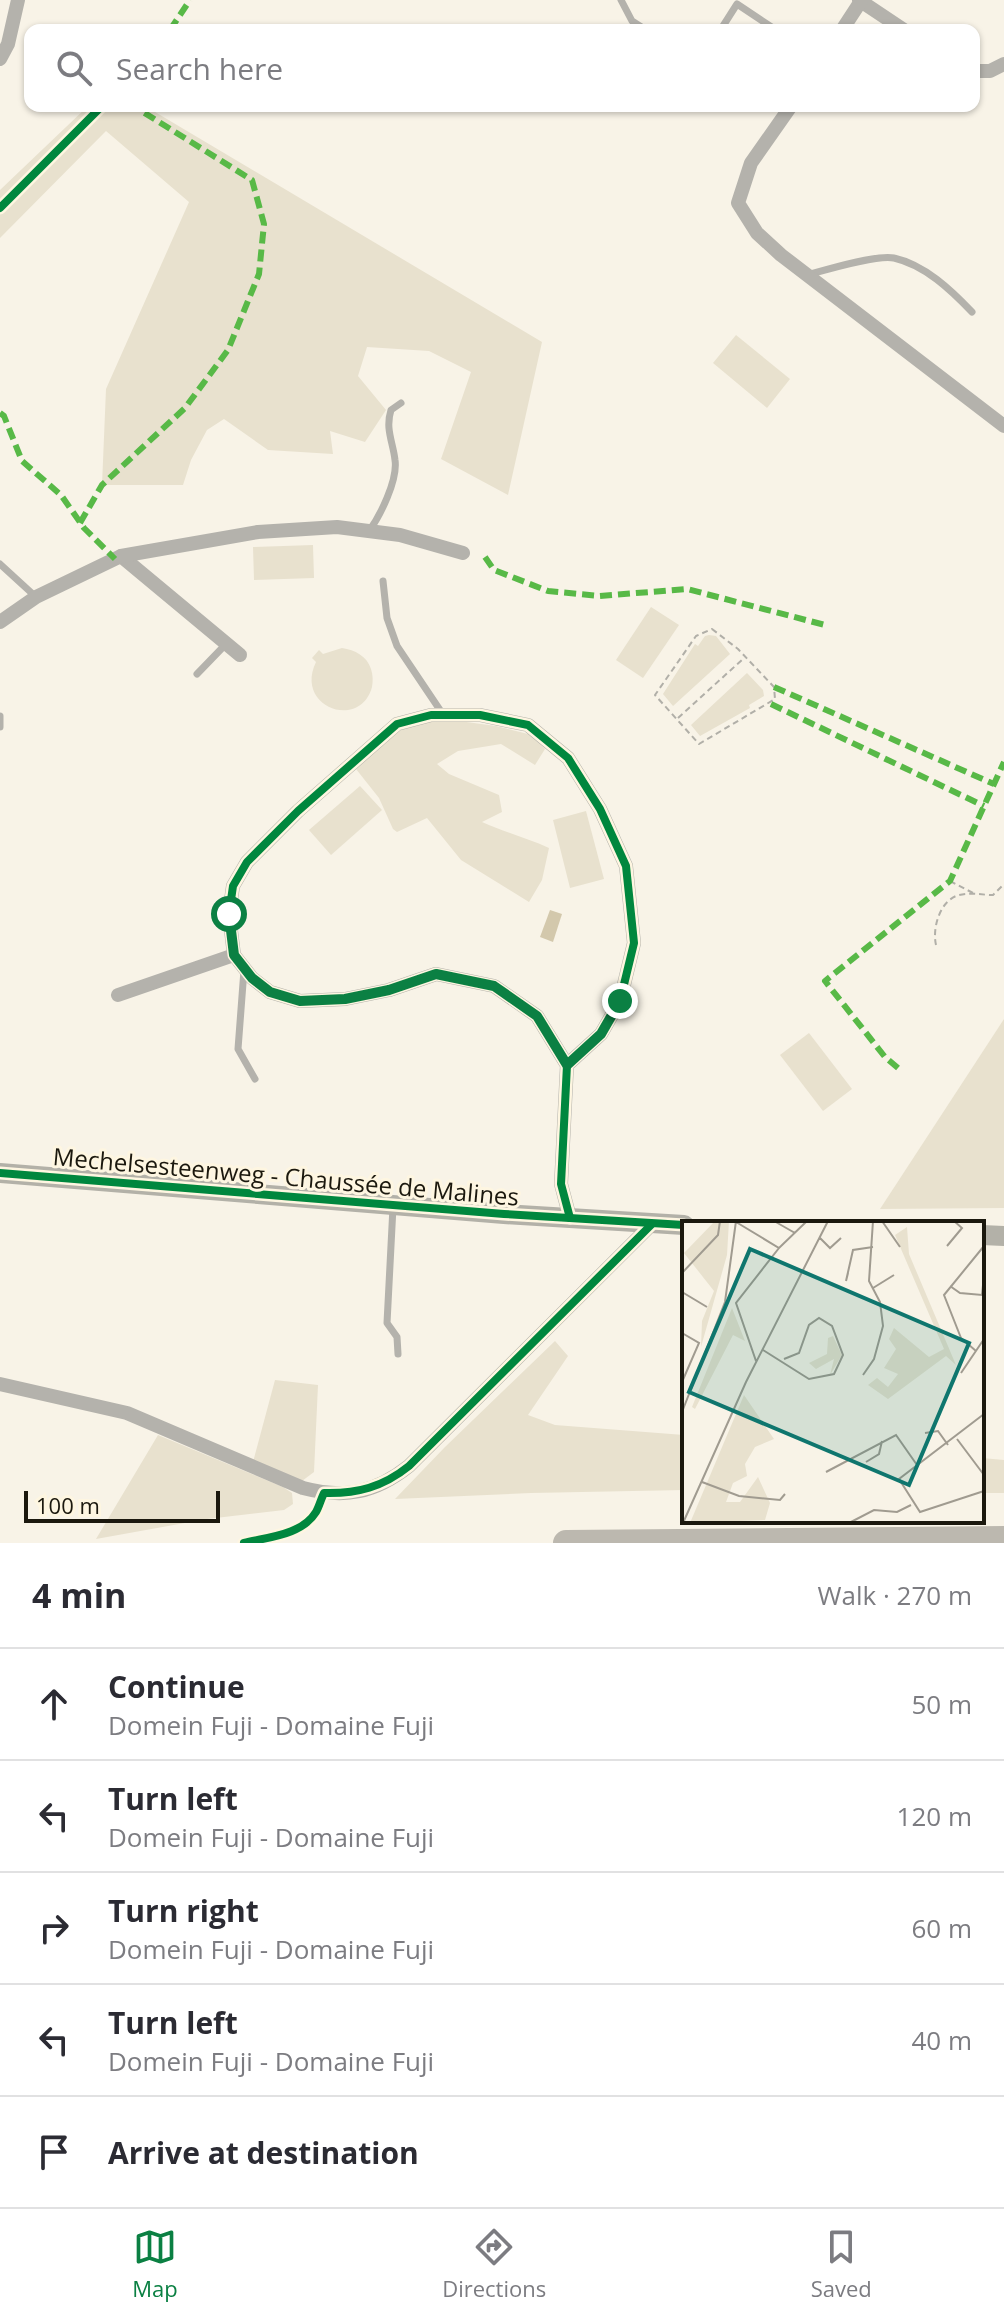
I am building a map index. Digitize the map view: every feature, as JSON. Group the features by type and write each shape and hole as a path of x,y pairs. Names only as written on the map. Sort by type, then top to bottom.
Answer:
{"highway":[{"path":"566,1543 1004,1539"}],"main road":[{"name":"Mechelsesteenweg - Chaussée de Malines","path":"0,1173 682,1225"},
{"path":"984,1235 1004,1236"}],"street":[{"path":"0,59 8,44 18,0"},
{"path":"846,24 860,1 895,24"},
{"path":"980,71 990,71 1004,64"},
{"path":"787,112 751,163 738,203 757,233 1004,426"},
{"path":"0,622 36,597 121,556 258,532 337,527 400,535 463,553"},
{"path":"121,556 240,655"},
{"path":"567,1065 601,1034 620,1001 634,943 626,866 600,809 568,758 528,725 480,715 431,715 397,724 298,811 247,862 233,886 229,914 234,955 252,978 270,992 300,1001 345,999 389,990 436,974 494,986 537,1016 567,1065 561,1184 570,1218"},
{"path":"118,995 234,955"},
{"path":"548,1216 561,1184"},
{"path":"0,1384 127,1413 303,1488 324,1493 357,1492 392,1479 409,1466 652,1224"}],"lane":[{"path":"621,0 637,24"},
{"path":"724,24 737,4 767,24"},
{"path":"807,275 892,257 917,267 951,290 972,312"},
{"path":"369,531 387,497 395,470 388,419 391,410 401,403"},
{"path":"0,564 36,597"},
{"path":"383,581 387,618 397,646 443,715"},
{"path":"197,674 226,643"},
{"path":"0,716 0,727"},
{"path":"244,968 238,1049 255,1079"},
{"path":"393,1205 387,1323 397,1337 398,1354"}],"path":[{"path":"712,629 774,687 775,699 771,704 699,744 677,719 655,695 696,636 712,629"},
{"path":"677,719 745,657"},
{"path":"950,881 974,893"},
{"path":"936,945 935,924 954,896 974,893 993,895 1004,884"}],"shaded area":[{"path":"82,112 155,112 542,342 508,495 441,459 471,372 429,351 367,347 358,376 386,410 365,442 330,431 333,454 268,450 224,419 207,430 191,460 183,485 102,485 106,389 189,202 106,131 0,238 0,190"},
{"path":"736,335 790,379 767,408 713,363"},
{"path":"313,545 314,578 254,580 253,547"},
{"path":"651,607 679,625 643,678 616,660"},
{"path":"709,635 716,636 730,654 673,706 663,694 695,644 698,646"},
{"path":"342,648 363,657 369,664 373,678 365,700 355,708 343,710 331,708 321,701 314,691 312,678 316,662 312,658 319,650 323,654"},
{"path":"747,673 763,690 764,696 749,705 750,708 700,736 691,725"},
{"path":"437,718 496,726 532,735 545,749 535,765 501,744 458,751 437,764 449,774 499,795 502,812 482,822 549,848 542,880 529,902 461,860 427,818 397,832 393,829 379,798 356,769 399,727"},
{"path":"360,786 382,810 331,855 309,830"},
{"path":"586,811 604,879 570,888 553,820"},
{"path":"550,910 562,914 553,942 540,937"},
{"path":"1004,1019 1004,1208 880,1209"},
{"path":"809,1033 852,1089 823,1111 780,1055"},
{"path":"555,1341 568,1356 528,1415 555,1425 682,1435 682,1490 395,1499"},
{"path":"275,1380 318,1385 314,1472 302,1481 253,1462"},
{"path":"158,1435 283,1487 292,1493 293,1504 284,1510 207,1519 96,1539"},
{"path":"984,1458 1004,1460 1004,1493 984,1493"}],"marked path":[{"path":"174,24 190,0"},
{"path":"80,523 102,485 185,408 228,350 259,274 264,224 252,180 143,112"},
{"path":"0,413 22,461 61,495 84,528 115,559"},
{"path":"485,557 494,570 548,591 600,596 687,589 825,625"},
{"path":"774,687 994,784"},
{"path":"771,704 984,806"},
{"path":"898,1068 885,1057 825,981 950,881 1004,762"}],"cycle path":[{"path":"0,208 96,112"},
{"path":"567,1065 537,1016 494,986 436,974 389,990 345,999 300,1001 270,992 252,978 234,955 229,914 233,886 247,862 298,811 397,724 431,715 480,715 528,725 568,758 600,809 626,866 634,943 620,1001 601,1034 567,1065 561,1184 570,1218"},
{"path":"0,1173 504,1214 682,1225"},
{"path":"244,1543 284,1534 302,1526 316,1512 324,1493 369,1488 409,1466 652,1224"}],"route":[{"path":"229,914 234,955 252,978 270,992 300,1001 345,999 389,990 436,974 494,986 537,1016 567,1065 601,1034 620,1001"}]}
